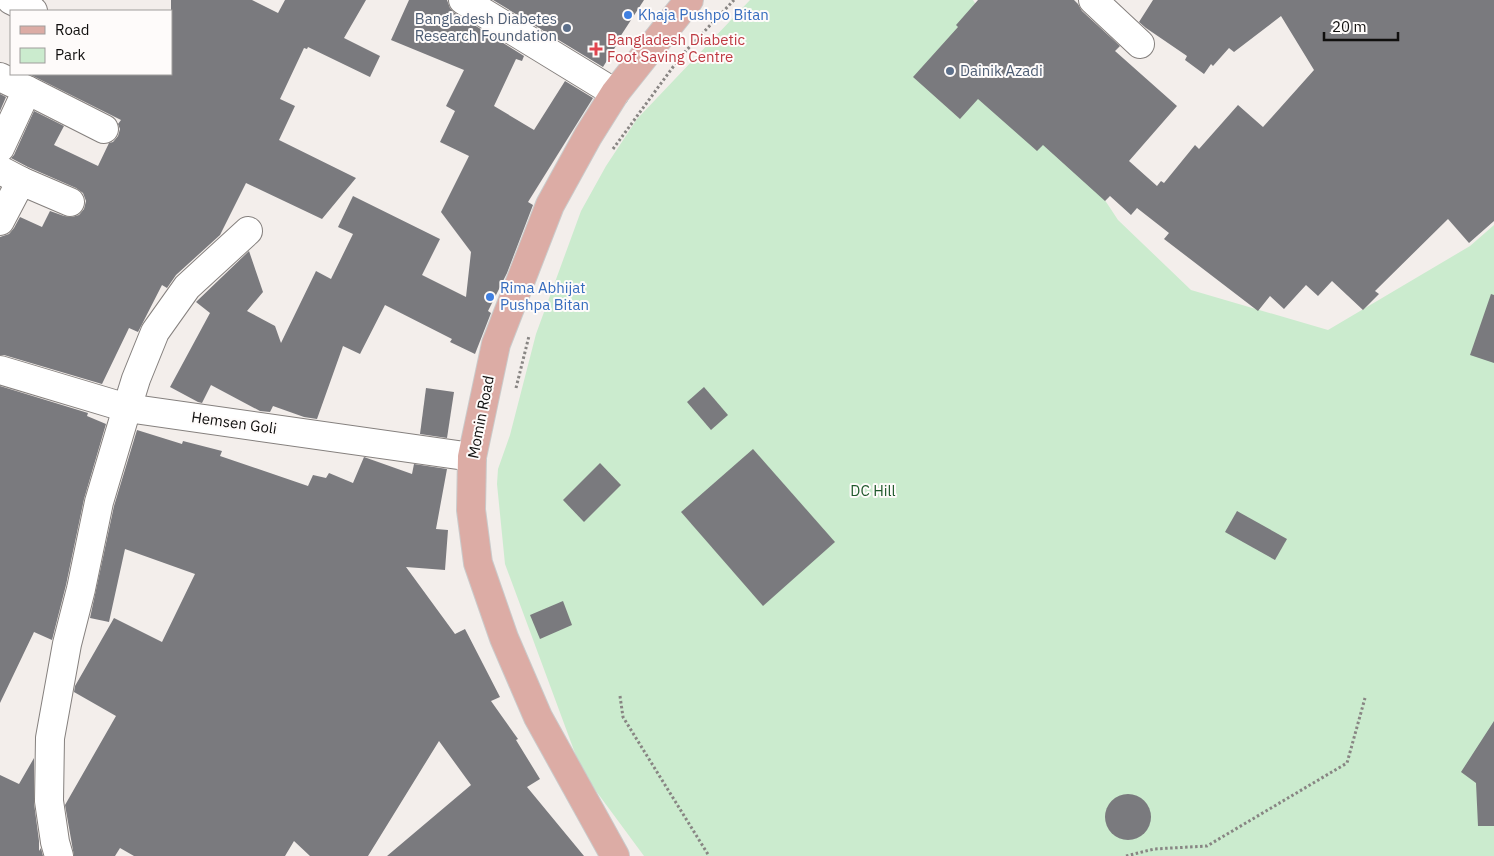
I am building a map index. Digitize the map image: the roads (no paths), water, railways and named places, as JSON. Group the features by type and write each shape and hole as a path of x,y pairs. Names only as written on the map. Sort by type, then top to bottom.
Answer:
{"main road":[{"name":"Momin Road","path":"615,856 538,717 504,638 478,563 471,510 472,457 496,344 550,205 588,136 615,93 689,0"}],"street":[{"path":"11,0 31,10"},
{"path":"463,0 615,93"},
{"path":"1094,0 1140,44"},
{"path":"0,77 104,129"},
{"path":"0,148 27,90"},
{"path":"0,220 11,176 70,202"},
{"path":"59,856 49,801 50,738 67,644 99,502 127,408 136,379 155,332 187,287 248,231"},
{"name":"Hemsen Goli","path":"0,370 127,408 472,457"}],"place":[{"name":"Khaja Pushpo Bitan","path":"628,15"},
{"name":"Bangladesh Diabetes Research Foundation","path":"567,28"},
{"name":"Bangladesh Diabetic Foot Saving Centre","path":"596,49"},
{"name":"Dainik Azadi","path":"950,71"},
{"name":"Rima Abhijat Pushpa Bitan","path":"490,297"}],"park label":[{"name":"DC Hill","path":"873,491"}]}
